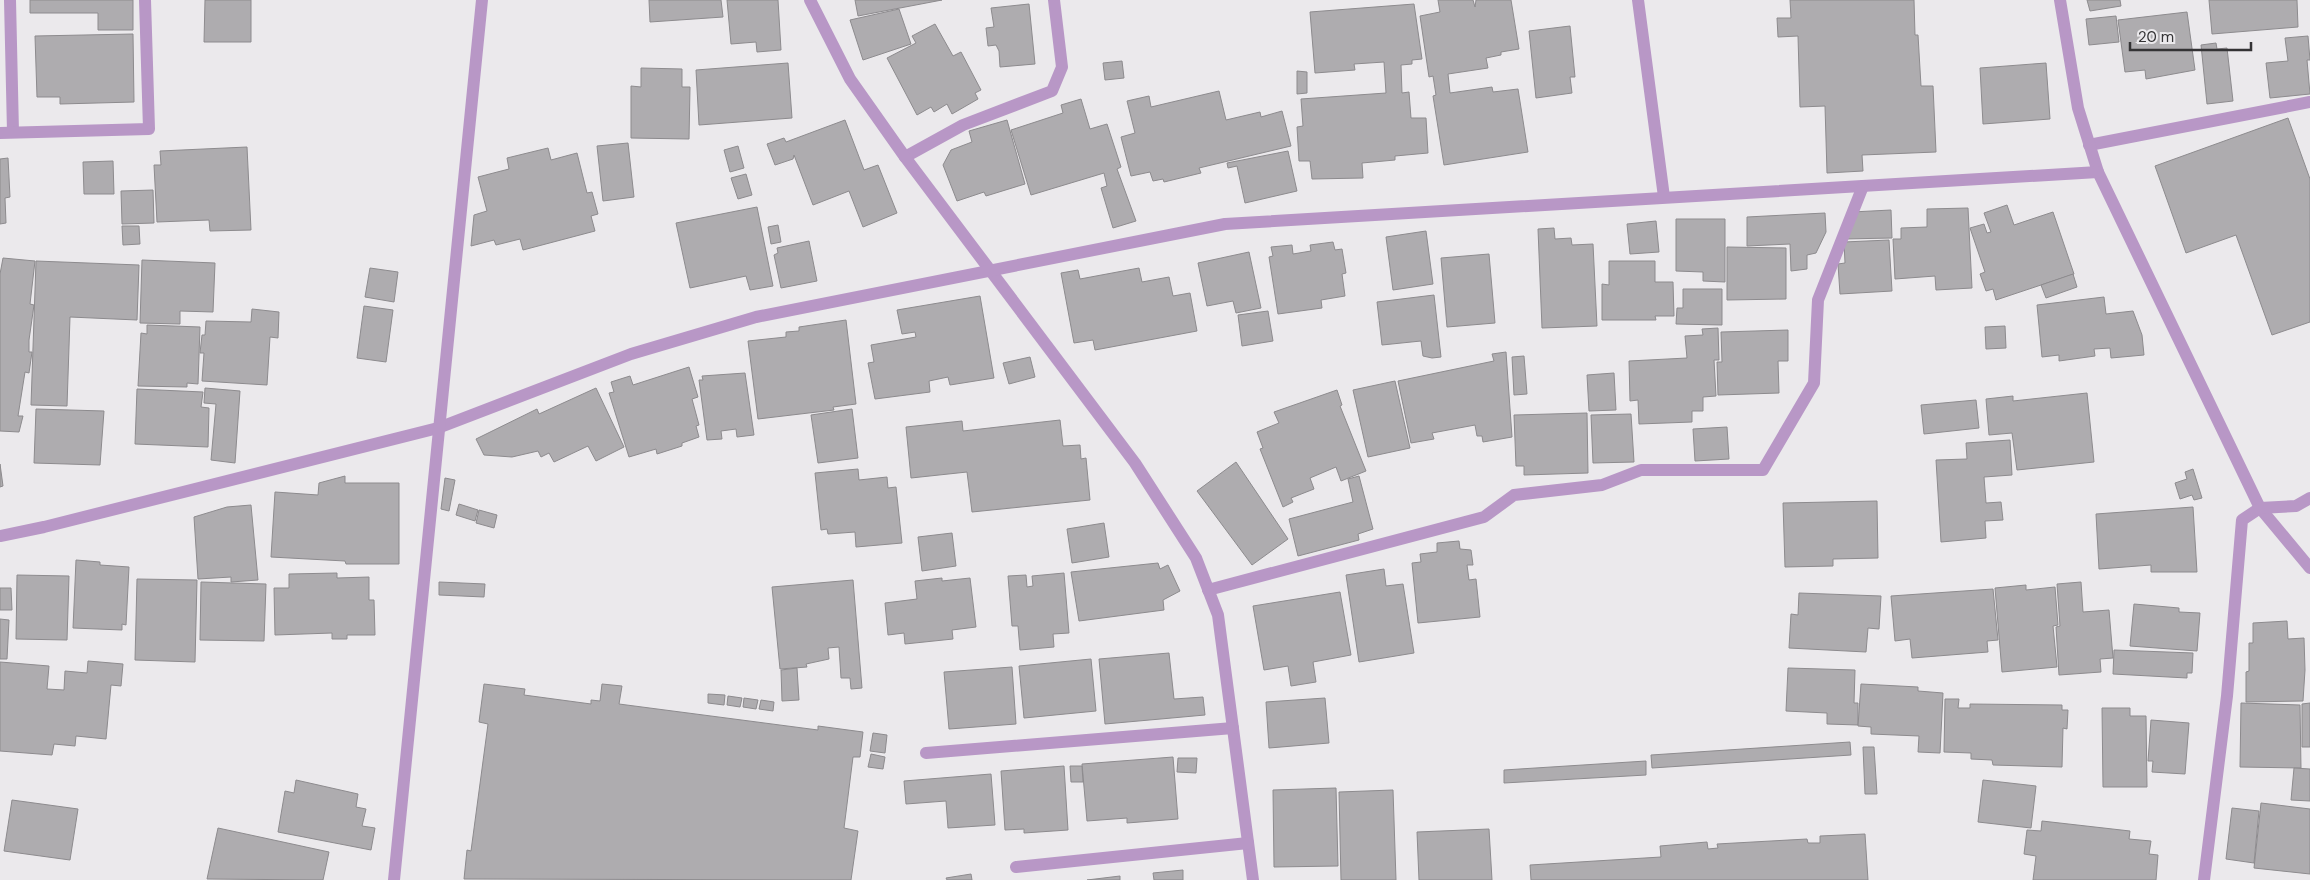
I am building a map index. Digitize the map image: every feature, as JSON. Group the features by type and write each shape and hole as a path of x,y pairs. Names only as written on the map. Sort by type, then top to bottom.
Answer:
{"street":[{"path":"10,0 6,133 149,129 145,0"},
{"path":"394,880 482,0"},
{"path":"810,0 850,79 905,157 1135,463 1196,558 1218,615 1253,880"},
{"path":"905,157 963,125 1052,91 1062,67 1054,0"},
{"path":"1638,0 1664,198"},
{"path":"2060,0 2078,108 2098,172 2260,508 2310,568"},
{"path":"2089,145 2310,102"},
{"path":"0,536 44,527 438,428 630,354 756,316 1225,224 2098,172"},
{"path":"1208,590 1484,517 1514,495 1602,485 1641,470 1763,470 1814,383 1818,300 1863,186"},
{"path":"2204,880 2227,696 2242,520 2260,508 2296,506 2310,498"},
{"path":"926,753 1233,728"},
{"path":"1016,868 1248,843"}],"building":[{"path":"30,0 133,0 133,30 98,30 98,13 30,13"},
{"path":"205,0 251,0 251,42 204,42"},
{"path":"649,0 721,0 723,17 650,22"},
{"path":"727,0 778,0 781,50 757,52 756,42 731,44"},
{"path":"855,0 942,0 858,16"},
{"path":"1438,0 1473,0 1475,7 1476,0 1511,0 1519,49 1501,52 1501,55 1486,58 1488,68 1448,74 1450,93 1492,87 1493,92 1518,89 1528,152 1444,165 1433,96 1436,95 1433,76 1429,77 1420,16 1440,12"},
{"path":"1790,0 1914,0 1915,35 1918,35 1921,86 1933,86 1936,152 1862,155 1863,171 1827,173 1825,106 1800,107 1798,36 1778,37 1777,18 1791,18"},
{"path":"2087,0 2120,0 2121,6 2090,11"},
{"path":"2209,0 2297,0 2298,27 2212,34"},
{"path":"1029,4 1035,64 1000,67 999,51 996,45 988,46 986,28 994,27 991,8"},
{"path":"1414,4 1422,59 1412,60 1412,64 1401,65 1402,93 1409,92 1411,118 1426,118 1428,153 1395,156 1395,160 1362,163 1363,178 1312,179 1310,161 1299,161 1297,127 1303,126 1301,99 1386,93 1384,62 1354,64 1355,70 1315,73 1310,12"},
{"path":"899,9 911,44 863,60 850,20"},
{"path":"2187,12 2195,70 2146,79 2145,70 2125,72 2118,20"},
{"path":"2116,16 2119,42 2089,45 2086,19"},
{"path":"935,24 953,56 961,52 981,90 975,93 978,99 952,114 947,104 934,112 931,107 917,115 887,58 916,43 912,36"},
{"path":"1570,26 1575,77 1570,77 1572,93 1536,98 1529,31"},
{"path":"133,34 134,102 60,104 60,97 37,97 35,36"},
{"path":"2308,36 2310,60 2307,60 2310,94 2270,98 2266,63 2288,61 2285,38"},
{"path":"2216,43 2217,49 2227,48 2233,101 2207,104 2201,45"},
{"path":"1122,61 1124,78 1105,80 1103,63"},
{"path":"788,63 792,118 699,125 696,70"},
{"path":"2046,63 2050,119 1983,124 1980,68"},
{"path":"641,68 682,69 682,87 690,87 689,139 631,138 631,86 641,87"},
{"path":"1297,71 1307,72 1307,93 1297,94"},
{"path":"1219,91 1226,120 1260,112 1261,117 1282,111 1291,146 1199,168 1201,173 1164,182 1163,179 1153,181 1150,172 1131,176 1121,137 1135,133 1127,101 1149,96 1151,107"},
{"path":"1081,99 1090,129 1107,124 1121,167 1117,169 1136,221 1113,228 1101,188 1107,186 1104,173 1031,195 1011,130 1063,113 1061,105"},
{"path":"2288,118 2310,179 2310,322 2272,335 2236,235 2186,253 2155,166"},
{"path":"845,120 864,170 878,165 897,213 863,227 849,191 813,205 794,155 793,159 775,165 767,144 784,138 786,142"},
{"path":"1007,120 1025,184 986,196 984,192 957,201 943,165 951,150 972,142 969,131"},
{"path":"628,143 634,197 603,201 597,146"},
{"path":"738,146 744,168 730,172 724,150"},
{"path":"247,147 251,230 210,231 209,220 157,222 154,165 161,165 160,151"},
{"path":"548,148 551,160 577,153 587,193 592,192 598,214 591,216 595,231 523,250 520,239 496,245 494,240 471,246 474,215 487,211 478,177 509,169 507,158"},
{"path":"1288,151 1297,191 1245,203 1237,166 1228,168 1227,163"},
{"path":"8,158 10,197 5,198 6,223 0,224 0,159"},
{"path":"113,161 114,194 84,194 83,162"},
{"path":"746,174 752,195 738,199 731,178"},
{"path":"153,190 154,223 122,224 121,191"},
{"path":"2007,205 2014,225 2053,212 2074,274 1996,300 1993,289 1986,291 1980,274 1985,272 1970,228 1984,224 1987,233 1991,232 1984,213"},
{"path":"757,207 773,286 750,290 746,276 690,288 676,223"},
{"path":"1968,208 1972,288 1936,290 1935,276 1895,279 1893,239 1901,239 1901,228 1927,227 1927,209"},
{"path":"1891,210 1892,238 1843,239 1852,212"},
{"path":"1825,213 1826,232 1816,253 1807,255 1807,269 1791,271 1790,244 1747,246 1747,217"},
{"path":"1676,219 1725,219 1725,282 1703,281 1703,272 1676,271"},
{"path":"1656,221 1659,252 1630,254 1627,224"},
{"path":"778,225 781,242 771,244 768,227"},
{"path":"122,226 139,226 140,244 123,245"},
{"path":"1554,228 1555,239 1571,238 1572,245 1593,244 1597,326 1542,328 1538,229"},
{"path":"1426,231 1433,284 1393,290 1386,237"},
{"path":"1889,240 1892,291 1840,294 1838,264 1845,263 1844,242"},
{"path":"809,241 817,281 781,288 774,255 778,253 777,248"},
{"path":"1333,242 1335,250 1342,249 1346,273 1342,274 1345,296 1321,300 1322,308 1278,314 1269,257 1273,256 1271,247 1292,245 1293,254 1311,251 1310,245"},
{"path":"1727,247 1786,248 1786,299 1727,300"},
{"path":"1249,252 1261,308 1236,313 1233,301 1207,306 1198,263"},
{"path":"1489,254 1495,323 1447,327 1441,258"},
{"path":"3,258 35,261 30,304 34,305 29,340 29,352 32,352 29,373 25,372 18,416 23,416 19,432 0,431 0,274"},
{"path":"142,260 215,263 213,312 180,311 180,324 140,323"},
{"path":"36,261 139,265 137,320 70,317 67,406 31,405"},
{"path":"1609,261 1655,261 1655,282 1673,282 1674,316 1655,316 1656,320 1602,320 1602,284 1609,285"},
{"path":"370,268 398,272 394,302 365,297"},
{"path":"1139,268 1142,282 1169,277 1173,296 1190,293 1197,331 1095,350 1093,340 1074,343 1061,273 1078,270 1080,279"},
{"path":"2073,274 2077,287 2046,298 2041,285"},
{"path":"1683,289 1722,289 1722,325 1676,324 1677,308 1683,308"},
{"path":"1434,295 1441,357 1423,356 1421,341 1382,345 1377,302"},
{"path":"980,296 994,378 950,385 948,377 929,381 930,392 875,399 868,363 874,362 871,345 916,337 915,332 902,334 897,310"},
{"path":"2104,297 2106,314 2133,311 2142,335 2144,355 2111,358 2110,348 2094,349 2095,356 2059,361 2059,355 2042,357 2037,305"},
{"path":"364,306 393,310 386,362 357,358"},
{"path":"252,309 279,312 278,338 270,337 267,385 202,381 204,353 200,353 202,335 205,335 206,321 251,322"},
{"path":"1268,311 1273,341 1242,346 1238,315"},
{"path":"846,320 856,404 833,407 834,410 758,419 748,341 786,337 786,332 799,331 799,327"},
{"path":"147,325 200,327 198,384 187,383 187,387 138,386 141,333 147,334"},
{"path":"2005,326 2006,348 1986,349 1985,327"},
{"path":"1718,328 1719,360 1714,360 1716,396 1703,397 1703,411 1692,411 1692,422 1639,424 1638,400 1630,401 1629,361 1687,358 1685,336 1703,335 1702,329"},
{"path":"1788,330 1788,361 1778,361 1779,393 1718,395 1717,362 1722,362 1721,332"},
{"path":"1506,352 1512,437 1483,442 1482,436 1477,436 1475,425 1432,433 1434,439 1411,443 1398,381 1494,361 1492,354"},
{"path":"1524,356 1527,394 1514,395 1512,357"},
{"path":"1030,357 1035,377 1009,384 1003,363"},
{"path":"689,367 698,397 692,399 699,425 696,426 699,437 682,443 682,446 657,454 656,449 629,457 609,393 614,392 611,382 630,376 633,385"},
{"path":"745,373 754,435 737,437 736,429 721,431 722,439 707,440 699,380 703,380 702,376"},
{"path":"1614,373 1616,410 1589,411 1587,375"},
{"path":"1395,381 1410,448 1368,457 1353,390"},
{"path":"205,388 240,391 235,463 211,460 216,404 204,403"},
{"path":"596,388 624,447 596,461 588,446 554,462 549,453 541,457 538,451 512,457 484,455 476,439 537,409 539,414"},
{"path":"137,389 203,392 201,407 209,408 208,447 135,444"},
{"path":"1337,390 1342,405 1340,406 1366,471 1341,481 1336,467 1310,478 1314,489 1291,498 1293,502 1283,507 1260,449 1263,448 1257,432 1279,423 1274,412"},
{"path":"2087,393 2094,462 2017,470 2012,433 1989,435 1986,399 2013,396 2013,401"},
{"path":"1976,400 1979,428 1924,434 1921,405"},
{"path":"36,409 104,411 100,465 34,463"},
{"path":"852,409 858,458 818,463 811,415"},
{"path":"1587,413 1588,473 1524,475 1524,466 1516,466 1514,415"},
{"path":"1631,414 1634,462 1593,463 1591,415"},
{"path":"1060,420 1063,446 1080,445 1081,459 1086,458 1090,500 972,512 967,472 911,478 906,427 962,421 963,431"},
{"path":"1727,427 1729,459 1695,461 1693,429"},
{"path":"2010,440 2012,475 1984,477 1986,503 2001,502 2003,520 1985,521 1986,538 1941,542 1936,460 1967,459 1966,443"},
{"path":"1236,462 1288,539 1252,565 1197,491"},
{"path":"0,464 3,486 0,487"},
{"path":"858,469 859,480 887,477 888,488 896,487 902,543 856,547 855,532 828,534 827,529 821,530 815,473"},
{"path":"2193,469 2202,498 2194,500 2192,495 2180,499 2175,483 2187,479 2185,472"},
{"path":"345,476 345,483 399,483 399,564 346,564 345,561 271,557 275,492 318,495 319,483"},
{"path":"1359,476 1373,529 1358,534 1359,540 1298,556 1289,519 1353,502 1348,479"},
{"path":"445,478 455,480 449,511 441,509"},
{"path":"1877,501 1878,558 1833,559 1833,566 1785,567 1783,503"},
{"path":"459,504 478,510 475,521 456,515"},
{"path":"251,505 258,580 231,582 231,577 198,579 194,517 227,507"},
{"path":"2193,507 2197,572 2151,572 2151,565 2099,569 2096,514"},
{"path":"479,510 497,515 494,528 476,523"},
{"path":"1104,523 1109,557 1072,563 1067,529"},
{"path":"952,533 956,566 922,571 918,537"},
{"path":"1459,541 1460,549 1471,550 1473,565 1467,565 1469,580 1476,579 1480,617 1418,623 1412,563 1421,562 1420,554 1437,552 1437,543"},
{"path":"76,560 100,562 100,565 129,567 126,625 122,624 122,630 73,628"},
{"path":"1158,563 1160,569 1168,565 1180,591 1163,600 1164,610 1079,621 1071,572"},
{"path":"1384,569 1386,586 1403,584 1414,653 1359,662 1346,575"},
{"path":"337,573 337,578 369,577 369,600 374,600 375,635 347,635 347,639 332,639 332,633 275,635 274,588 289,588 289,574"},
{"path":"1064,573 1069,633 1053,634 1054,647 1020,650 1018,626 1012,626 1008,576 1026,575 1027,587 1033,586 1032,576"},
{"path":"17,575 69,576 67,640 16,639"},
{"path":"942,578 942,581 970,578 976,627 952,630 953,639 905,644 904,633 888,635 885,603 917,599 915,581"},
{"path":"137,579 197,580 195,662 135,660"},
{"path":"853,580 862,688 851,689 850,678 841,678 839,647 828,648 829,659 806,664 807,667 780,669 772,587"},
{"path":"201,582 266,584 264,641 200,640"},
{"path":"439,582 485,584 484,597 439,595"},
{"path":"2081,582 2083,612 2109,610 2113,658 2100,659 2101,672 2059,675 2056,627 2060,626 2057,584"},
{"path":"2026,585 2026,590 2055,587 2058,625 2053,626 2057,667 2002,672 1995,588"},
{"path":"0,588 11,588 12,610 0,610"},
{"path":"1993,589 1998,640 1987,641 1988,652 1912,658 1910,639 1895,641 1891,596"},
{"path":"1340,592 1351,655 1313,662 1316,682 1291,686 1288,666 1264,670 1253,606"},
{"path":"1799,593 1881,596 1879,629 1868,628 1866,652 1789,648 1791,614 1798,615"},
{"path":"2134,604 2179,608 2179,612 2200,613 2197,651 2130,646"},
{"path":"0,619 9,620 7,659 0,659"},
{"path":"2287,621 2288,639 2304,638 2305,670 2303,701 2246,702 2246,672 2249,671 2249,643 2253,643 2253,623"},
{"path":"2114,650 2193,653 2192,673 2187,673 2187,678 2113,674"},
{"path":"1169,653 1174,699 1203,697 1205,715 1105,724 1099,659"},
{"path":"1091,659 1096,711 1024,718 1019,666"},
{"path":"88,661 123,664 121,686 111,685 106,739 76,736 75,746 54,744 52,755 0,751 0,662 49,666 47,689 64,690 65,671 87,673"},
{"path":"1012,667 1016,724 949,729 944,672"},
{"path":"797,668 799,700 782,701 781,670"},
{"path":"1788,668 1855,670 1854,703 1858,703 1858,725 1827,724 1827,713 1786,711"},
{"path":"484,684 525,689 524,695 591,704 591,700 600,701 602,684 622,686 619,704 818,730 818,726 863,732 860,757 853,757 844,828 858,831 851,880 464,879 467,850 471,851 488,724 479,722"},
{"path":"1861,684 1918,687 1918,691 1943,693 1940,753 1918,752 1919,736 1871,734 1871,727 1858,726"},
{"path":"708,694 725,695 724,705 708,703"},
{"path":"728,696 742,698 740,707 727,705"},
{"path":"744,698 758,700 756,709 743,707"},
{"path":"1325,698 1329,743 1269,748 1266,702"},
{"path":"1945,699 1959,699 1958,708 1970,708 1970,704 2062,705 2062,710 2068,710 2067,729 2063,728 2062,767 1993,765 1992,760 1971,759 1971,753 1944,752"},
{"path":"761,700 774,702 773,711 759,709"},
{"path":"2241,703 2300,705 2301,768 2240,767"},
{"path":"2310,703 2310,747 2302,747 2302,704"},
{"path":"2102,708 2130,708 2130,716 2146,716 2147,787 2103,787"},
{"path":"2151,720 2189,723 2185,774 2152,772 2153,761 2148,761"},
{"path":"873,733 887,735 885,753 870,751"},
{"path":"1850,742 1851,755 1652,768 1651,755"},
{"path":"1863,747 1874,747 1877,794 1865,794"},
{"path":"871,754 885,757 883,769 868,767"},
{"path":"1173,757 1178,819 1127,823 1127,818 1087,821 1082,764"},
{"path":"1178,758 1197,758 1196,773 1177,772"},
{"path":"1646,761 1646,775 1504,783 1504,770"},
{"path":"1064,766 1068,830 1024,833 1024,829 1005,830 1001,771"},
{"path":"1070,766 1082,766 1083,782 1071,782"},
{"path":"2294,768 2310,769 2310,801 2291,800"},
{"path":"991,774 995,825 948,828 946,801 906,804 904,781"},
{"path":"296,780 358,794 356,807 366,809 362,826 375,828 371,850 278,832 285,791 294,793"},
{"path":"1983,780 2036,786 2031,828 1978,822"},
{"path":"1336,788 1338,866 1274,867 1273,790"},
{"path":"1393,790 1396,880 1341,880 1339,792"},
{"path":"12,800 78,809 70,860 4,851"},
{"path":"2261,803 2310,809 2310,874 2254,868"},
{"path":"2232,808 2259,811 2254,863 2226,859"},
{"path":"2042,821 2130,831 2129,839 2151,841 2149,854 2158,855 2156,880 2033,880 2036,856 2024,854 2027,830 2041,831"},
{"path":"218,828 329,852 323,880 207,879"},
{"path":"1489,829 1492,880 1419,880 1417,832"},
{"path":"1865,834 1868,880 1531,880 1530,865 1661,857 1660,846 1707,842 1708,849 1718,848 1717,844 1807,839 1808,843 1820,843 1820,836"},
{"path":"1183,870 1183,880 1154,880 1153,873"},
{"path":"971,874 972,880 947,880 946,878"},
{"path":"1120,876 1120,880 1087,880"}]}
